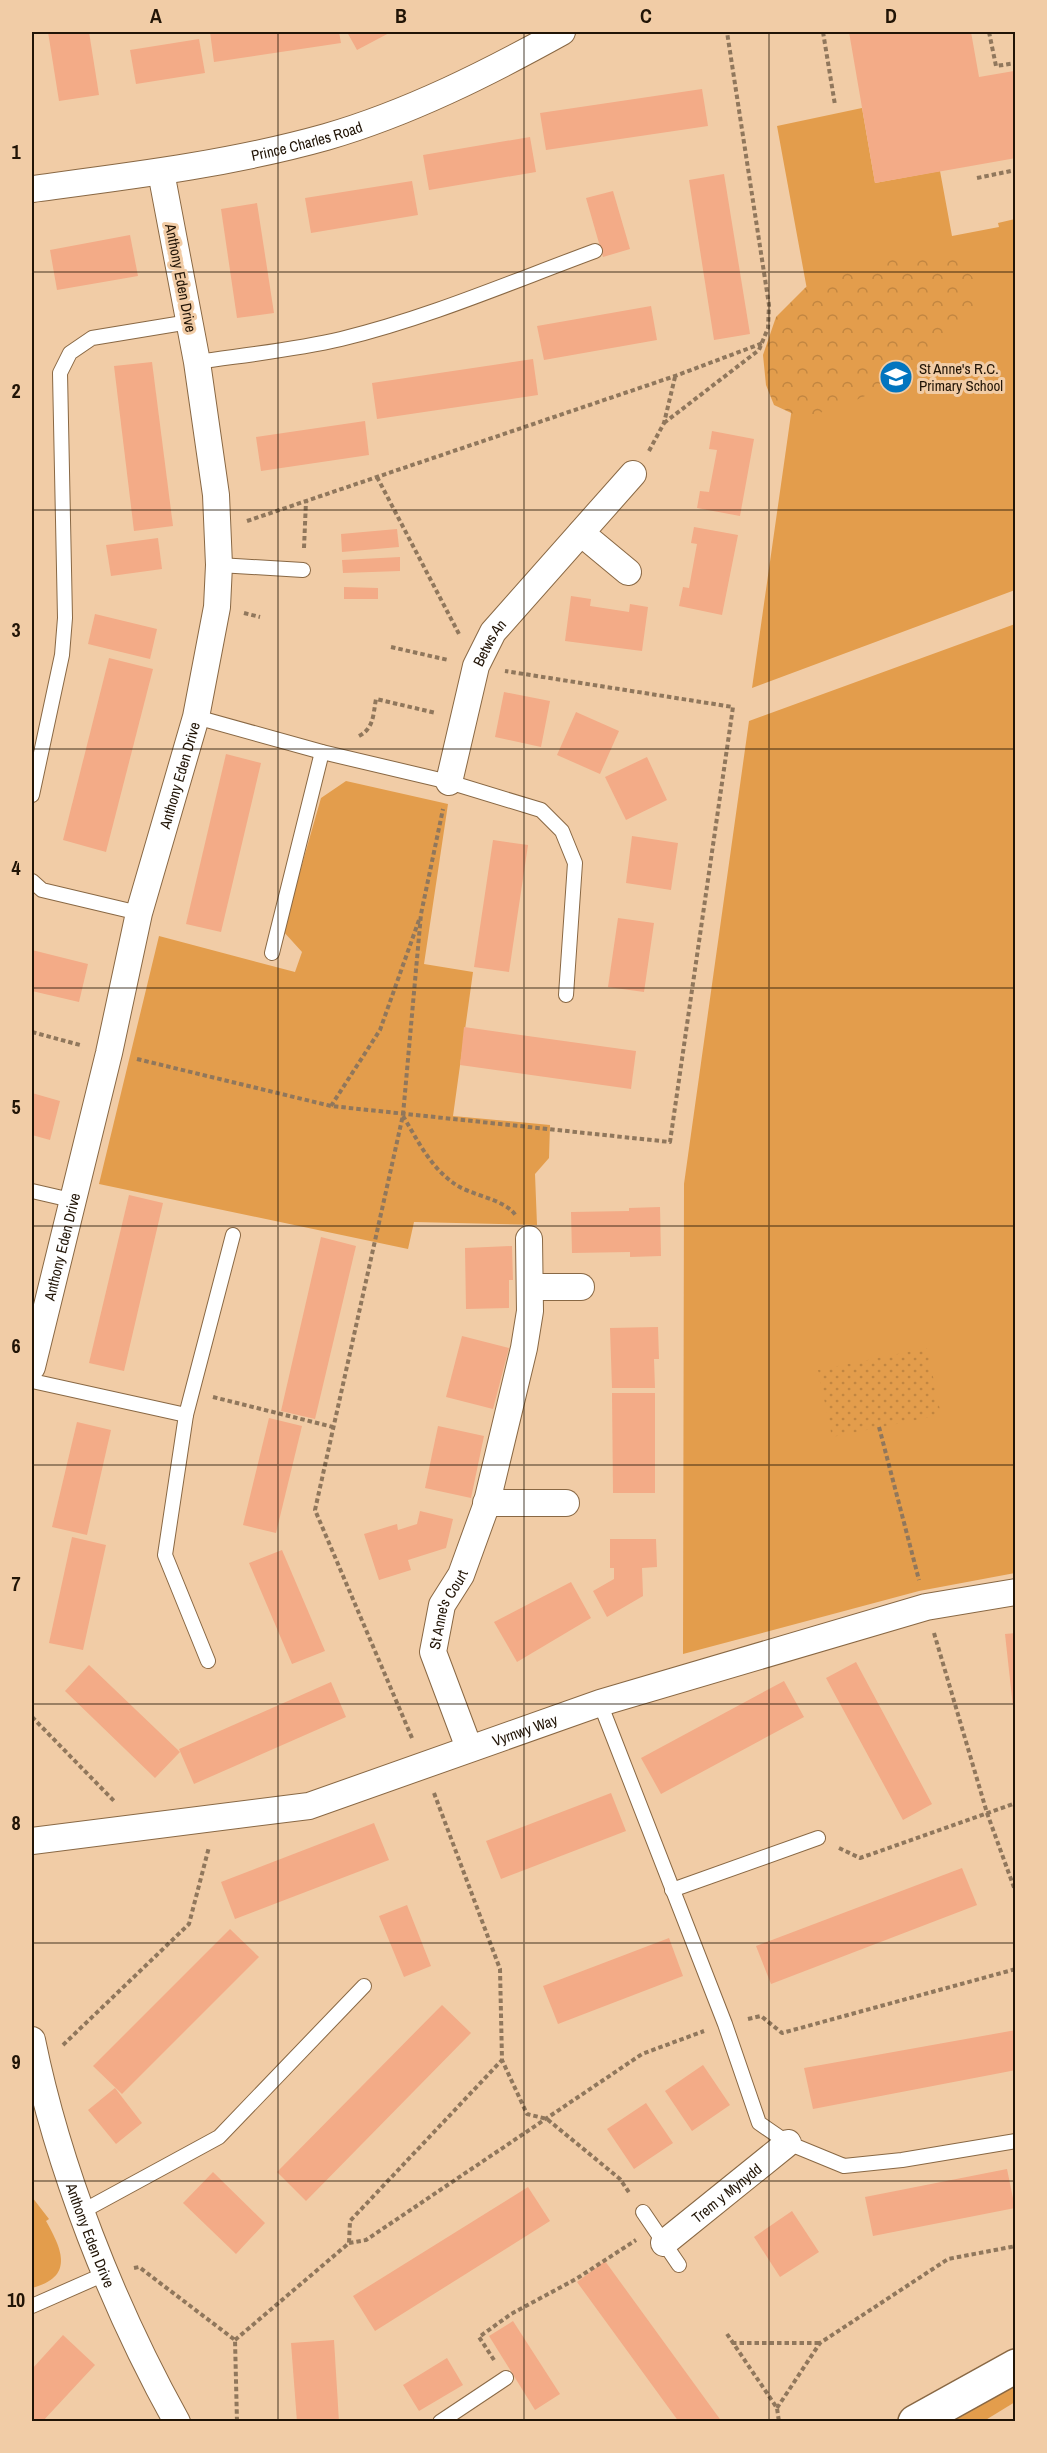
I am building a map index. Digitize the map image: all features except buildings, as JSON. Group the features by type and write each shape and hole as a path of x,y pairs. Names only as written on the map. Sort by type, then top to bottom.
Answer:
{"street":[{"name":"Prince Charles Road","path":"32,189 161,172 236,158 327,136 398,111 476,77 558,33"},
{"name":"Anthony Eden Drive","path":"32,1367 71,1200 109,1053 139,913 196,717 217,607 219,565 216,495 197,362 161,172"},
{"name":"Betws An","path":"449,782 476,666 493,632 633,474"},
{"path":"581,533 628,572"},
{"name":"St Anne's Court","path":"469,1748 433,1652 442,1605 461,1575 486,1503 525,1348 530,1311 530,1239"},
{"path":"530,1287 582,1287"},
{"path":"486,1503 566,1503"},
{"name":"Vyrnwy Way","path":"32,1841 309,1806 600,1703 926,1607 1016,1592"},
{"name":"Anthony Eden Drive","path":"32,2040 47,2107 83,2211 139,2346 177,2421"},
{"name":"Trem y Mynydd","path":"659,2236 788,2143"},
{"path":"915,2421 1016,2366"}],"lane":[{"path":"197,362 339,340 377,329 595,251"},
{"path":"32,795 62,655 65,618 60,372 70,353 92,338 189,322"},
{"path":"219,565 303,570"},
{"path":"196,717 322,752 449,782 541,810 562,831 575,862 566,995"},
{"path":"272,954 322,752"},
{"path":"32,881 42,890 139,913"},
{"path":"32,1191 71,1200"},
{"path":"208,1661 165,1555 186,1415 233,1235"},
{"path":"32,1381 186,1415"},
{"path":"600,1703 724,2024 759,2123 788,2143 844,2166 902,2160 1016,2141"},
{"path":"672,1890 818,1838"},
{"path":"83,2211 219,2137 364,1986"},
{"path":"643,2212 679,2265"},
{"path":"32,2306 107,2273"},
{"path":"440,2421 506,2378"}],"path":[{"path":"664,423 754,355 763,343 768,328 769,305 728,32"},
{"path":"824,32 835,105"},
{"path":"989,32 996,66 1016,63"},
{"path":"978,178 1016,170"},
{"path":"217,531 675,376 763,343"},
{"path":"633,474 647,456 664,423 675,376"},
{"path":"377,477 476,666"},
{"path":"303,570 306,501"},
{"path":"32,1032 109,1053 331,1106 670,1142 733,707 476,666 391,647"},
{"path":"351,735 358,737 368,731 376,699 463,720"},
{"path":"449,782 421,914 403,1115 315,1510 424,1766 500,1969 502,2060 527,2114 547,2119 620,2179 643,2212"},
{"path":"331,1106 380,1030 421,914"},
{"path":"403,1115 432,1164 453,1183 513,1210 530,1239"},
{"path":"192,1392 333,1427"},
{"path":"879,1427 926,1607 987,1814 1016,1893"},
{"path":"32,1717 141,1827"},
{"path":"818,1838 860,1858 1016,1803"},
{"path":"38,2070 189,1924 217,1818"},
{"path":"235,2340 349,2243 366,2240 642,2054 724,2024 761,2016 782,2033 1016,1969"},
{"path":"349,2243 350,2221 502,2060"},
{"path":"506,2378 479,2337 511,2314 659,2236"},
{"path":"777,2408 820,2343 948,2259 1016,2246"},
{"path":"107,2273 139,2267 235,2340"},
{"path":"727,2334 777,2408 779,2421"},
{"path":"235,2340 237,2421"},
{"path":"732,2343 820,2343"}],"green space":[{"name":"St Anne's R.C. Primary School","path":"862,108 875,183 940,171 952,236 999,227 998,223 1015,219 1015,590 752,688 808,295 777,126"},
{"path":"950,253 977,282 973,317 952,338 898,381 843,406 802,418 774,405 766,385 763,355 776,317 806,287 904,254"},
{"path":"1015,624 1015,1573 919,1591 683,1654 684,1184 749,721"},
{"path":"346,781 448,804 424,964 473,972 453,1116 550,1125 549,1158 535,1174 537,1225 414,1222 408,1249 99,1184 159,936 295,972 302,952 283,931 321,798"},
{"path":"927,1348 941,1415 832,1437 818,1370"},
{"path":"32,2197 49,2219 46,2221 57,2243 61,2262 54,2277 32,2288"},
{"path":"1015,2386 1015,2402 984,2421 948,2422"}],"place":[{"name":"St Anne's R.C. Primary School","path":"896,377"}]}
